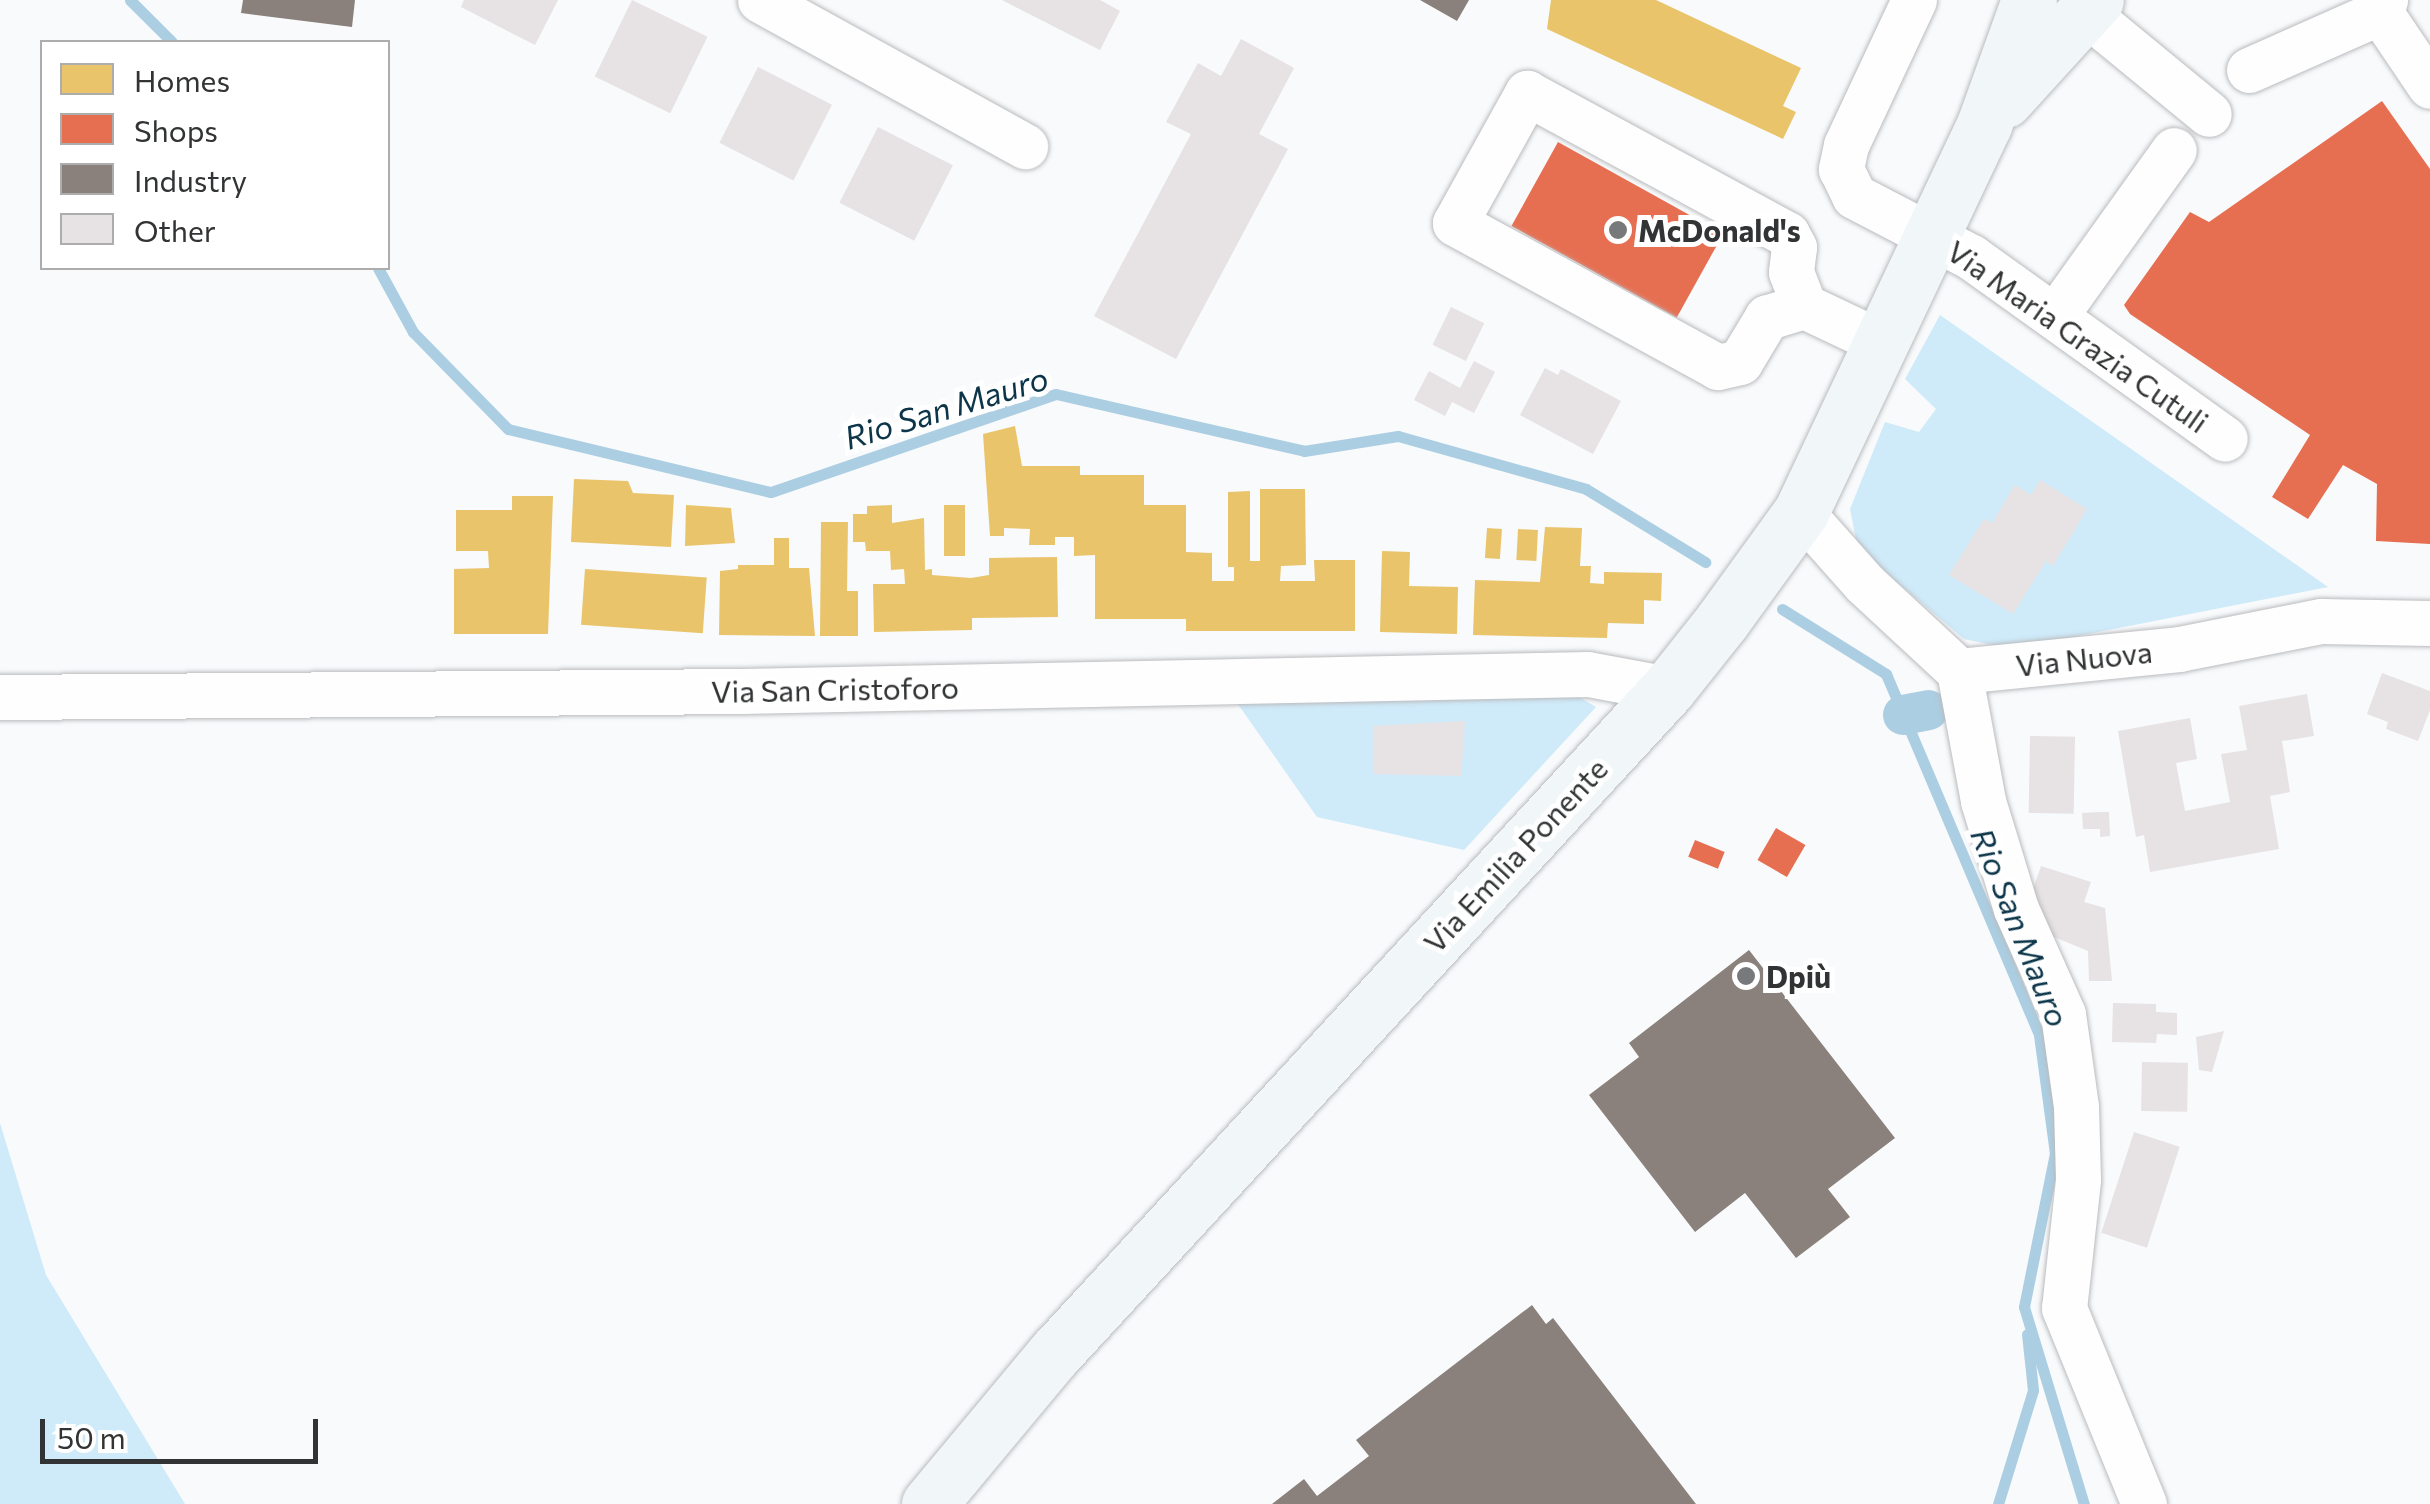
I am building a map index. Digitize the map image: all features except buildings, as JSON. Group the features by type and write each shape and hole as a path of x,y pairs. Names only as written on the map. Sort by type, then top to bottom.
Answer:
{"main road":[{"name":"Via Emilia Ponente","path":"929,1504 1055,1353 1668,689 1786,533 1984,125 2029,0"},
{"name":"Via Emilia Ponente","path":"1984,125 2094,9"}],"street":[{"path":"760,0 1025,146"},
{"name":"Via Maria Grazia Cutuli","path":"1914,0 1846,145 1841,169 1854,196 1930,234 2055,316 2226,439"},
{"path":"2249,70 2383,6 2430,86"},
{"path":"2094,9 2208,114"},
{"path":"1527,93 1791,238 1793,260 1783,314 1740,362 1718,366 1455,223 1527,93"},
{"path":"2055,316 2174,150"},
{"path":"1783,314 1880,342"},
{"path":"1786,533 1865,584 1959,671 1982,800 2016,909 2063,1014 2076,1106 2078,1180 2064,1308 2144,1504"},
{"name":"Via Nuova","path":"1959,671 2179,648 2321,620 2430,622"},
{"name":"Via San Cristoforo","path":"0,698 740,692 1588,674 1668,689"}],"shaded area":[{"path":"1940,315 2328,587 2011,649 1964,639 1858,549 1850,509 1885,422 1919,432 1936,409 1905,379"},
{"path":"1571,692 1596,707 1464,850 1317,817 1233,697"},
{"path":"0,1123 46,1275 185,1504 0,1504"}],"waterway":[{"name":"Rio San Mauro","path":"130,0 170,40"},
{"name":"Rio San Mauro","path":"379,270 413,332 508,429 771,492 1056,394 1304,451 1398,436 1586,489 1705,562"},
{"name":"Rio San Mauro","path":"1782,609 1886,674 2039,1035 2055,1153 2024,1307 2084,1504"},
{"path":"1903,715 1929,710"},
{"path":"1998,1504 2033,1390 2027,1334"}],"place":[{"name":"McDonald's","path":"1618,230"},
{"name":"Dpiù","path":"1746,976"}]}
